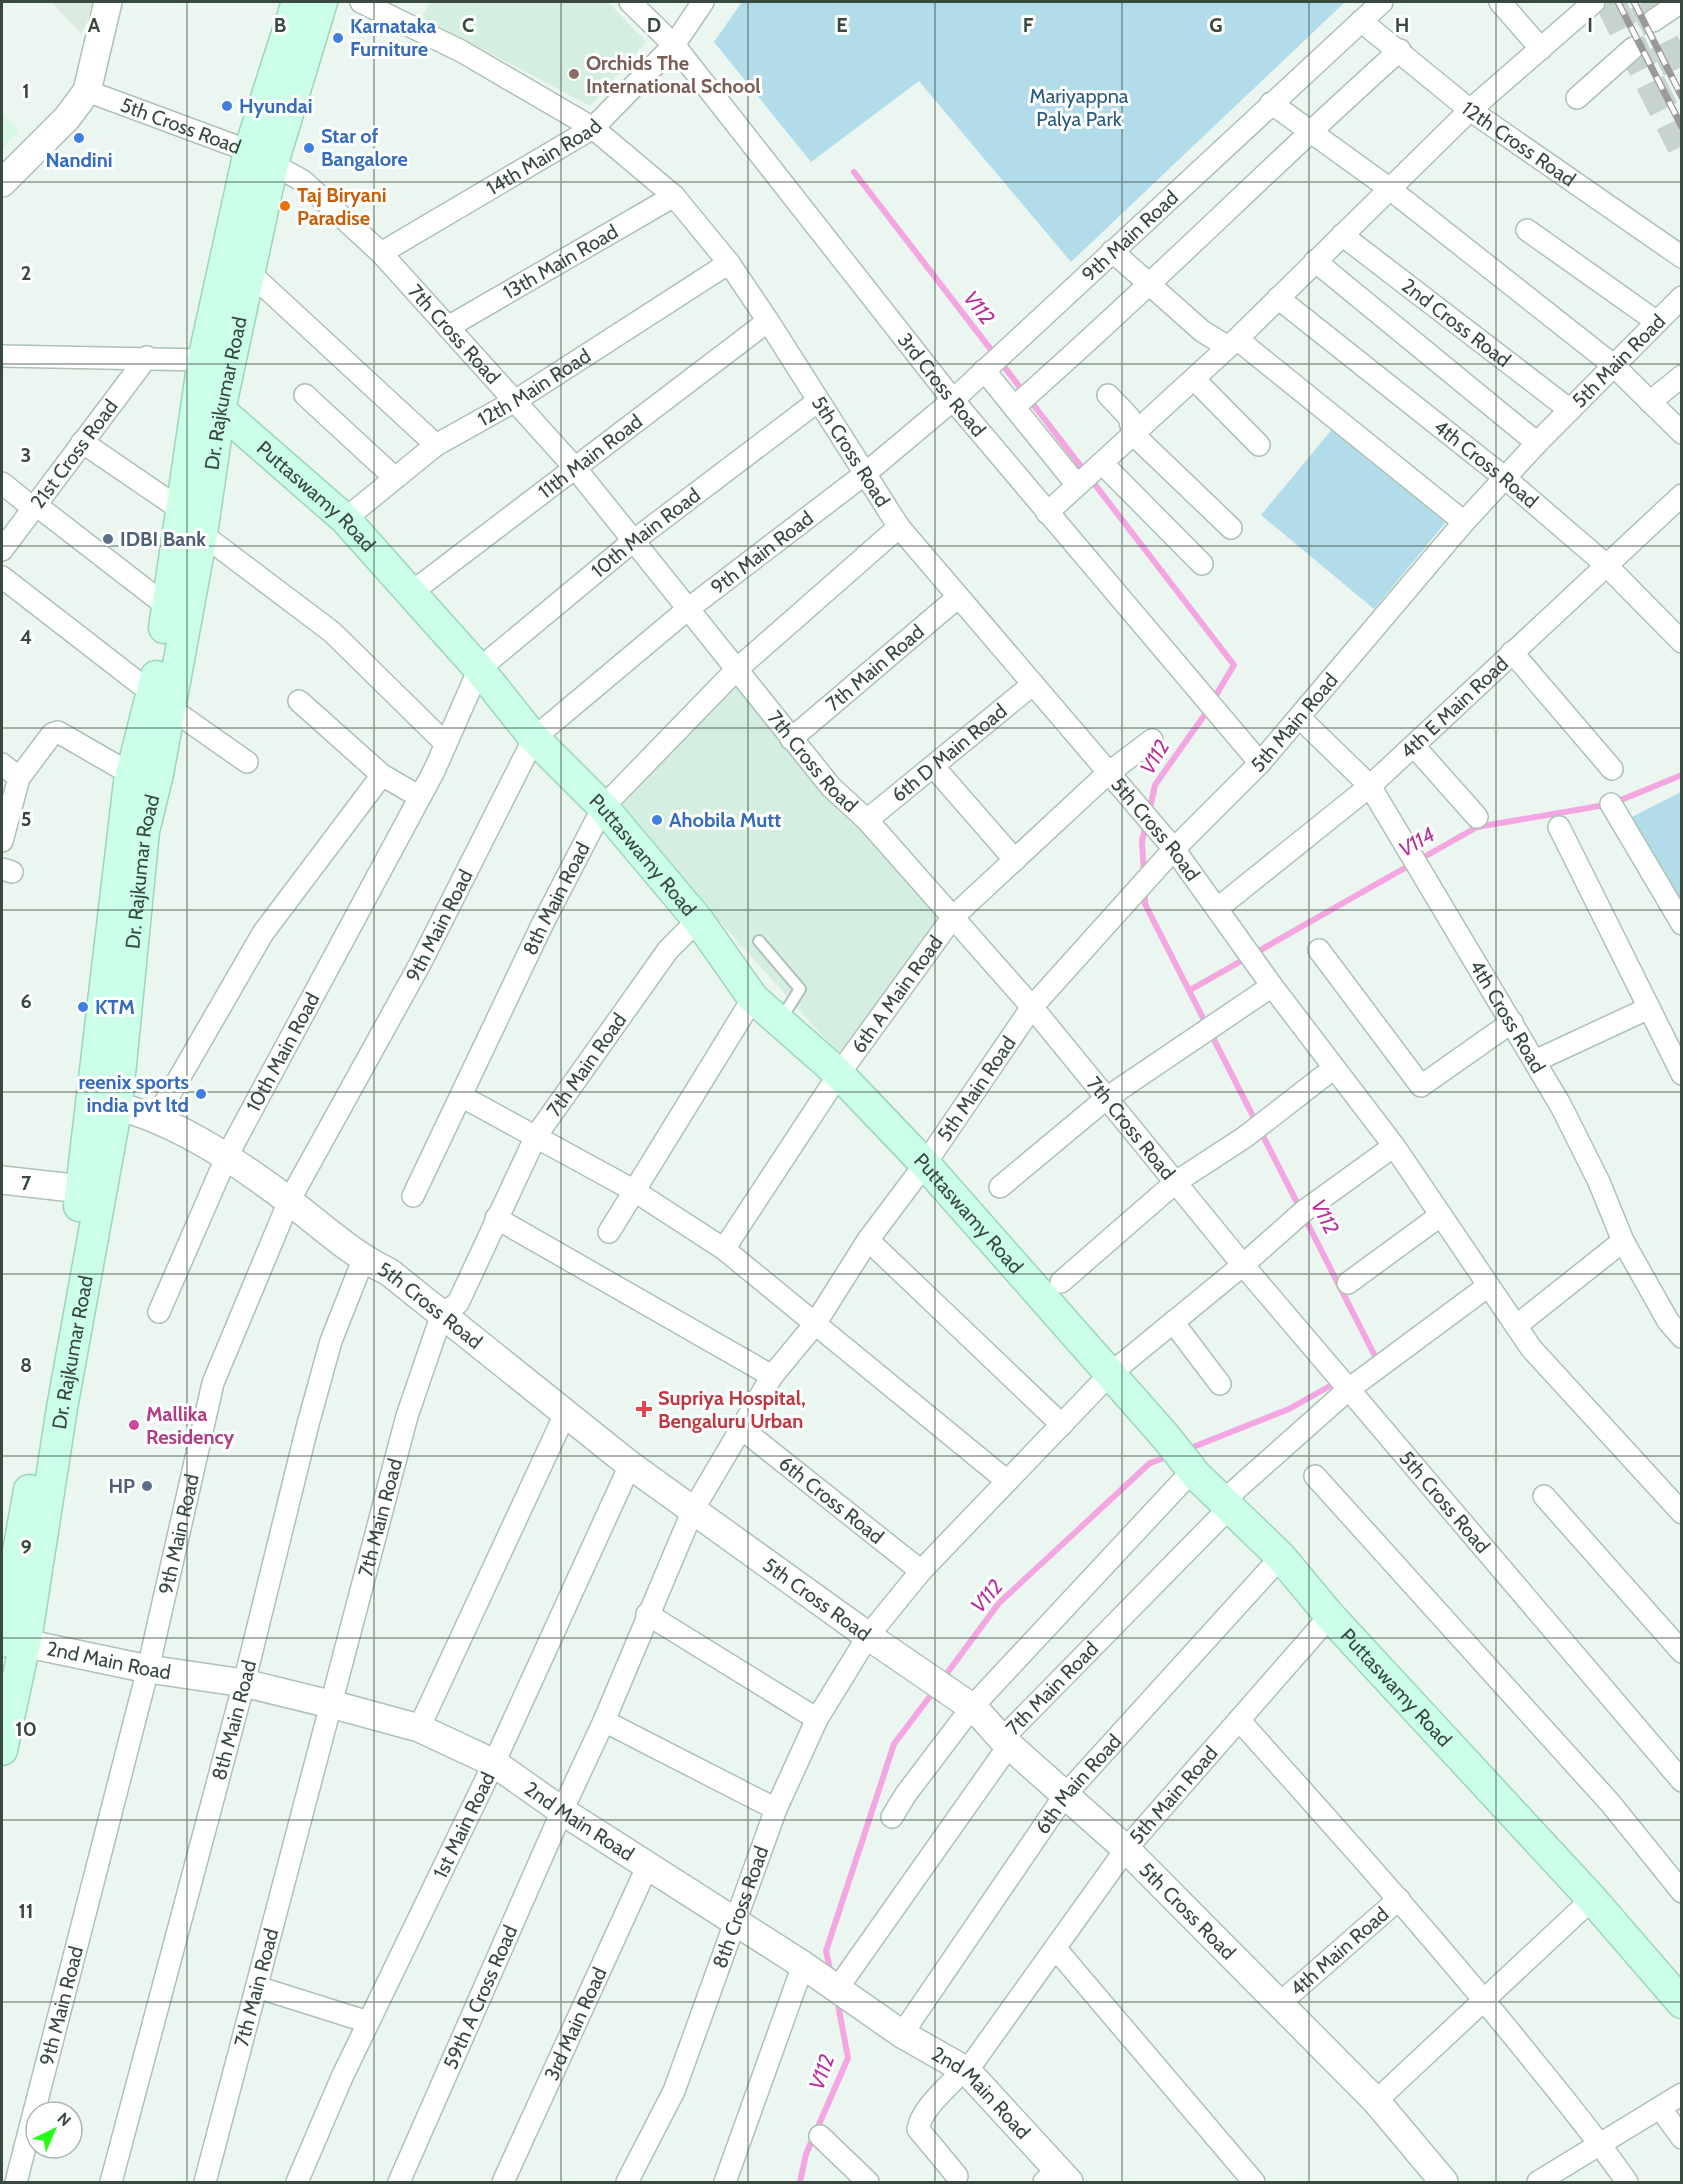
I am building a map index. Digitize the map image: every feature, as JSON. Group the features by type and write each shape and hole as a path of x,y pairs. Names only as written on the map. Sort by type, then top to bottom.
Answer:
{"main road":[{"name":"Dr. Rajkumar Road","path":"9,1643 62,1408 144,831 161,701 168,607 180,509 203,360 261,157 297,2"},
{"name":"Dr. Rajkumar Road","path":"2,1750 9,1643 82,1189 104,1103 131,774 161,701 202,534 220,410 251,274 261,157 322,2"},
{"name":"Puttaswamy Road","path":"220,410 345,519 412,592 479,669 534,738 603,807 698,920 753,998 839,1074 925,1164 1179,1454 1281,1557 1330,1616 1592,1899 1682,2003"}],"street":[{"path":"2,183 67,118 87,91 108,2"},
{"name":"5th Cross Road","path":"361,2 461,51 593,128 674,196 729,263 899,527 1107,774 1174,849 1272,986 1394,1146 1531,1348 1682,1512"},
{"name":"3rd Cross Road","path":"630,2 674,45 953,400 1260,763"},
{"name":"14th Main Road","path":"381,254 593,128 674,45 703,2"},
{"name":"9th Main Road","path":"16,2182 148,1669 213,1383 289,1202 420,964 534,738 688,609 866,473 953,400 1270,103 1382,2"},
{"path":"1500,2 1541,50"},
{"path":"1047,513 1232,343 1470,110 1594,2"},
{"path":"1653,21 1681,2"},
{"name":"12th Cross Road","path":"1361,21 1400,50 1470,110 1682,257"},
{"path":"1577,98 1633,48"},
{"path":"1022,399 1150,284 1309,131 1400,50"},
{"name":"5th Cross Road","path":"87,91 261,157"},
{"path":"1270,103 1390,189 1613,365 1682,434"},
{"name":"7th Cross Road","path":"261,157 303,181 381,254 576,469 632,542 831,787 867,820 1032,1007 1108,1097 1243,1265 1345,1383"},
{"name":"13th Main Road","path":"448,327 674,196"},
{"path":"1527,230 1657,322"},
{"name":"2nd Cross Road","path":"1342,235 1570,410"},
{"path":"1112,251 1202,331 1232,343 1464,522"},
{"path":"1315,261 1537,443"},
{"name":"12th Main Road","path":"345,519 436,445 515,401 729,263"},
{"path":"251,274 436,445"},
{"name":"5th Main Road","path":"693,1510 772,1376 815,1324 868,1240 925,1164 1032,1007 1174,849 1260,763 1464,522 1537,443 1682,297"},
{"name":"4th Cross Road","path":"1278,298 1505,478 1605,564 1682,642"},
{"name":"11th Main Road","path":"412,592 768,321"},
{"path":"2,356 147,357 203,360"},
{"name":"21st Cross Road","path":"2,550 147,357"},
{"path":"993,362 1022,399 1089,475 1202,564"},
{"path":"1650,402 1682,376"},
{"path":"1194,379 1259,445"},
{"path":"305,395 395,478"},
{"path":"1108,395 1129,417 1133,434 1231,528"},
{"name":"10th Main Road","path":"159,1312 227,1156 420,797 479,669 632,542 818,401"},
{"path":"82,442 180,509"},
{"path":"2,483 168,607"},
{"name":"4th E Main Road","path":"1218,908 1370,786 1605,564 1682,495"},
{"name":"8th Main Road","path":"413,1196 542,925 603,807 736,670 899,527"},
{"path":"202,534 332,632 446,744"},
{"path":"2,577 161,701 247,762"},
{"name":"7th Main Road","path":"791,739 957,598"},
{"path":"1512,652 1612,769"},
{"name":"6th D Main Road","path":"867,820 1032,685"},
{"path":"299,701 382,775 420,797"},
{"name":"4th Cross Road","path":"1299,718 1370,786 1562,1106 1599,1182 1623,1241 1675,1317 1682,1337"},
{"path":"2,841 19,778 48,738 58,732 131,774"},
{"name":"6th A Main Road","path":"724,1250 839,1074 953,916 1107,774 1152,740"},
{"path":"1414,746 1477,817"},
{"path":"2,764 19,778"},
{"path":"933,766 1015,860"},
{"path":"155,1120 263,933 382,775"},
{"path":"1611,804 1682,924"},
{"path":"1559,827 1682,1074"},
{"name":"7th Main Road","path":"205,2182 407,1416 442,1314 458,1303 536,1136 668,950 698,920"},
{"path":"1319,950 1421,1086 1512,1022"},
{"path":"1000,1187 1108,1097 1272,986"},
{"path":"609,1232 753,998"},
{"path":"1535,1061 1649,1008"},
{"path":"1061,1282 1176,1182 1260,1126 1335,1068"},
{"path":"461,1096 633,1190 724,1250 1007,1481"},
{"name":"5th Cross Road","path":"104,1103 155,1120 227,1156 363,1260 389,1272 630,1465 868,1636 972,1707 1002,1739 1126,1849 1376,2101 1444,2182"},
{"name":"8th Cross Road","path":"627,2182 674,2091 776,1809 817,1719 868,1636 921,1571 1110,1374 1243,1265 1304,1211 1394,1146"},
{"path":"2,1180 82,1189"},
{"path":"1348,1283 1441,1215"},
{"path":"496,1218 772,1376"},
{"path":"868,1240 1062,1425"},
{"path":"1516,1326 1623,1241"},
{"name":"8th Main Road","path":"111,2182 331,1341 363,1260"},
{"name":"7th Main Road","path":"725,2182 822,1978 865,1949 1005,1751 1002,1739 1345,1383 1488,1286"},
{"path":"1173,1322 1220,1384"},
{"name":"5th Cross Road","path":"1345,1383 1682,1781"},
{"path":"419,1728 565,1414"},
{"name":"6th Cross Road","path":"742,1430 921,1571"},
{"path":"892,1817 918,1777 972,1707 1179,1454"},
{"name":"1st Main Road","path":"297,2182 368,2022 494,1763 630,1465"},
{"path":"1315,1476 1611,1804 1682,1892"},
{"path":"1544,1496 1682,1652"},
{"name":"59th A Cross Road","path":"399,2182 562,1811 604,1721 647,1614 693,1510"},
{"name":"6th Main Road","path":"902,2034 1065,1795 1281,1557"},
{"path":"647,1614 817,1719"},
{"name":"5th Main Road","path":"957,2176 918,2129 920,2122 928,2110 966,2070 1056,1949 1126,1849 1330,1616"},
{"name":"2nd Main Road","path":"9,1643 148,1669 243,1683 419,1728 494,1763 562,1811 822,1978 902,2034 966,2070 1057,2178"},
{"path":"1239,1720 1399,1899 1485,2001 1601,2145 1627,2182"},
{"path":"604,1721 776,1809"},
{"name":"3rd Main Road","path":"503,2182 648,1865"},
{"name":"4th Main Road","path":"1279,2004 1399,1899"},
{"path":"1376,2101 1592,1899"},
{"path":"1056,1949 1254,2182"},
{"path":"257,1987 368,2022"},
{"path":"1538,2182 1682,2094"},
{"path":"1660,2108 1682,2138"},
{"path":"820,2136 868,2182"}],"lane":[{"path":"759,941 800,989 780,1022"}],"shaded area":[{"path":"51,2 93,2 82,34"},
{"name":"Orchids The International School","path":"430,2 608,2 646,42 590,106 422,17"},
{"path":"2,114 19,131 2,149"},
{"path":"738,679 948,916 845,1061 615,805"}],"green space":[{"name":"Mariyappna Palya Park","path":"742,2 1345,2 1071,262 919,81 811,162 714,42"},
{"path":"1333,428 1446,522 1374,609 1261,515"},
{"path":"1681,792 1681,931 1626,820"}],"waterway":[{"name":"V112","path":"854,172 1234,665 1203,717 1155,785 1149,813"},
{"name":"V114","path":"1190,990 1477,827 1611,804 1682,775"},
{"name":"V112","path":"1144,875 1142,841 1146,823"},
{"name":"V112","path":"1145,891 1145,904 1377,1360"},
{"name":"V112","path":"1188,1449 1289,1409 1337,1382"},
{"name":"V112","path":"942,1680 999,1603 1150,1463 1170,1456"},
{"name":"V112","path":"831,1974 826,1951 894,1744 934,1691"},
{"name":"V112","path":"800,2182 806,2154 848,2058 837,1999"}],"tunnel":[{"path":"1610,2 1682,146"},
{"path":"1644,2 1682,78"}],"railway":[{"path":"1618,2 1682,127"},
{"path":"1634,2 1682,97"}],"place":[{"name":"Karnataka Furniture","path":"338,38"},
{"name":"Orchids The International School","path":"574,74"},
{"name":"Hyundai","path":"227,106"},
{"name":"Nandini","path":"79,138"},
{"name":"Star of Bangalore","path":"309,148"},
{"name":"Taj Biryani Paradise","path":"285,206"},
{"name":"IDBI Bank","path":"108,539"},
{"name":"Ahobila Mutt","path":"657,820"},
{"name":"KTM","path":"83,1007"},
{"name":"reenix sports india pvt ltd","path":"201,1094"},
{"name":"Supriya Hospital, Bengaluru Urban","path":"644,1409"},
{"name":"Mallika Residency","path":"134,1425"},
{"name":"HP","path":"147,1486"}]}
